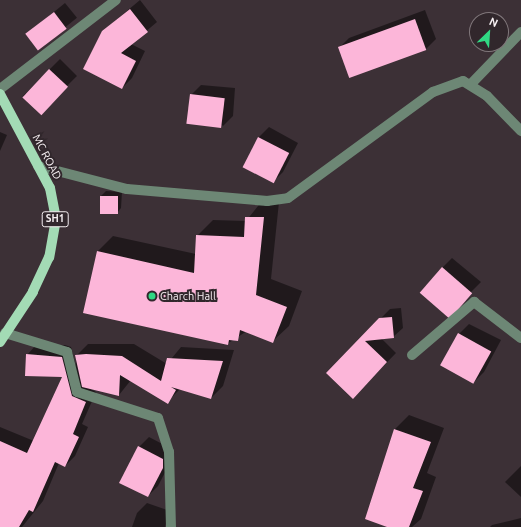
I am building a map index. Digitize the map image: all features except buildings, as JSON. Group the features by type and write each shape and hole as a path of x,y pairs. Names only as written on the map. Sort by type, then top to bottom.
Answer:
{"main road":[{"name":"MC ROAD","path":"0,94 50,188 56,220 49,257 33,292 3,337"}],"street":[{"path":"0,89 116,0"},
{"path":"472,84 521,32"},
{"path":"38,166 127,189 268,201 288,198 433,92 463,81 472,84 521,131"},
{"path":"412,356 474,302 521,338"},
{"path":"3,337 67,352 77,392 158,418 169,452 171,527"}],"place":[{"name":"Charch Hall","path":"152,296"}]}
